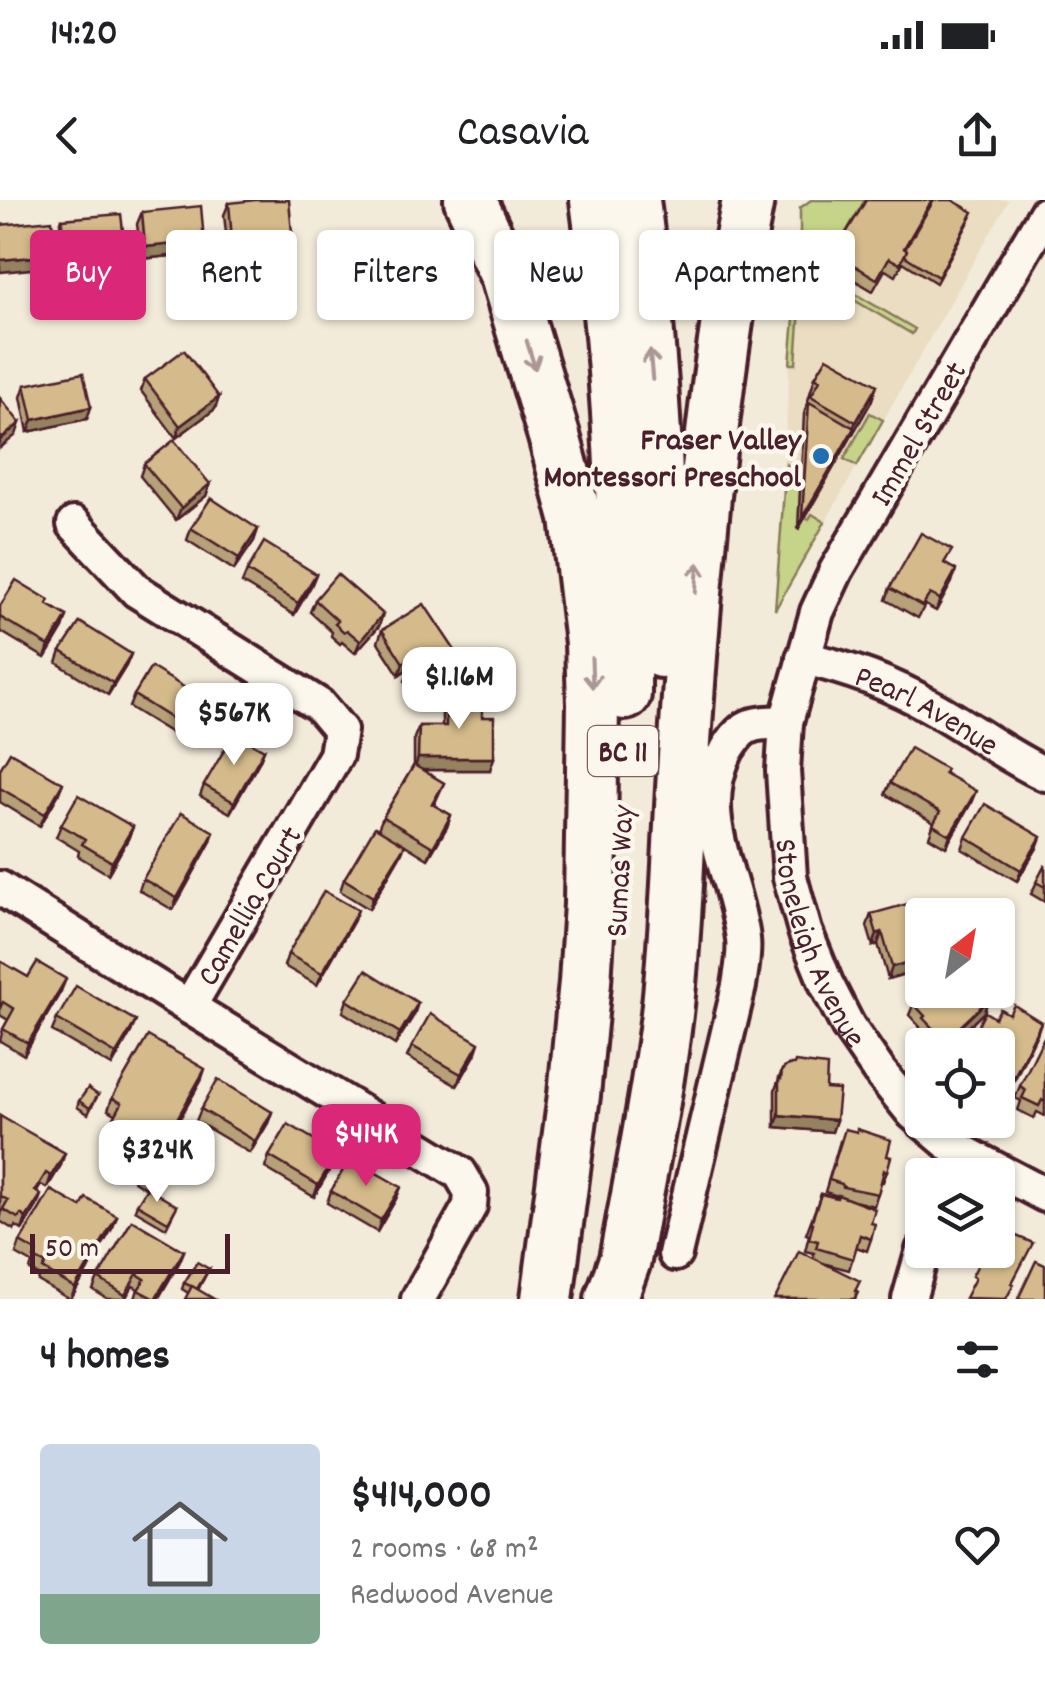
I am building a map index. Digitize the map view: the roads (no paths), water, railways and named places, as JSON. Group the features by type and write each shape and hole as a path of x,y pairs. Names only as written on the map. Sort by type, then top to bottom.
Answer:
{"highway":[{"path":"470,200 506,276 554,436 576,518 591,642 590,904 585,982 548,1299"},
{"name":"Sumas Way","path":"567,1299 585,1193 616,935 625,710 617,410 596,200"},
{"name":"Sumas Way","path":"608,1299 636,1102 658,852 661,746 661,568 654,410 634,200"},
{"path":"608,1299 628,1244 667,1014 709,449 748,200"}],"street":[{"name":"Immel Street","path":"803,658 836,571 1044,219"},
{"name":"Camellia Court","path":"74,524 137,591 319,705 340,730 336,755 189,1007"},
{"name":"Stoneleigh Avenue","path":"803,658 786,722 783,772 790,878 805,931 848,1026 946,1158"},
{"name":"Pearl Avenue","path":"803,658 834,664 895,688 1045,774"},
{"path":"676,1254 739,986 744,944 738,908 716,834 712,795 720,764 733,740 748,726 786,722"},
{"path":"0,888 460,1173 471,1192 470,1206 418,1299"},
{"name":"Stoneleigh Avenue","path":"1015,1184 1045,1195"},
{"path":"909,1299 918,1268"}],"place":[{"name":"Fraser Valley Montessori Preschool","path":"821,456"}]}
